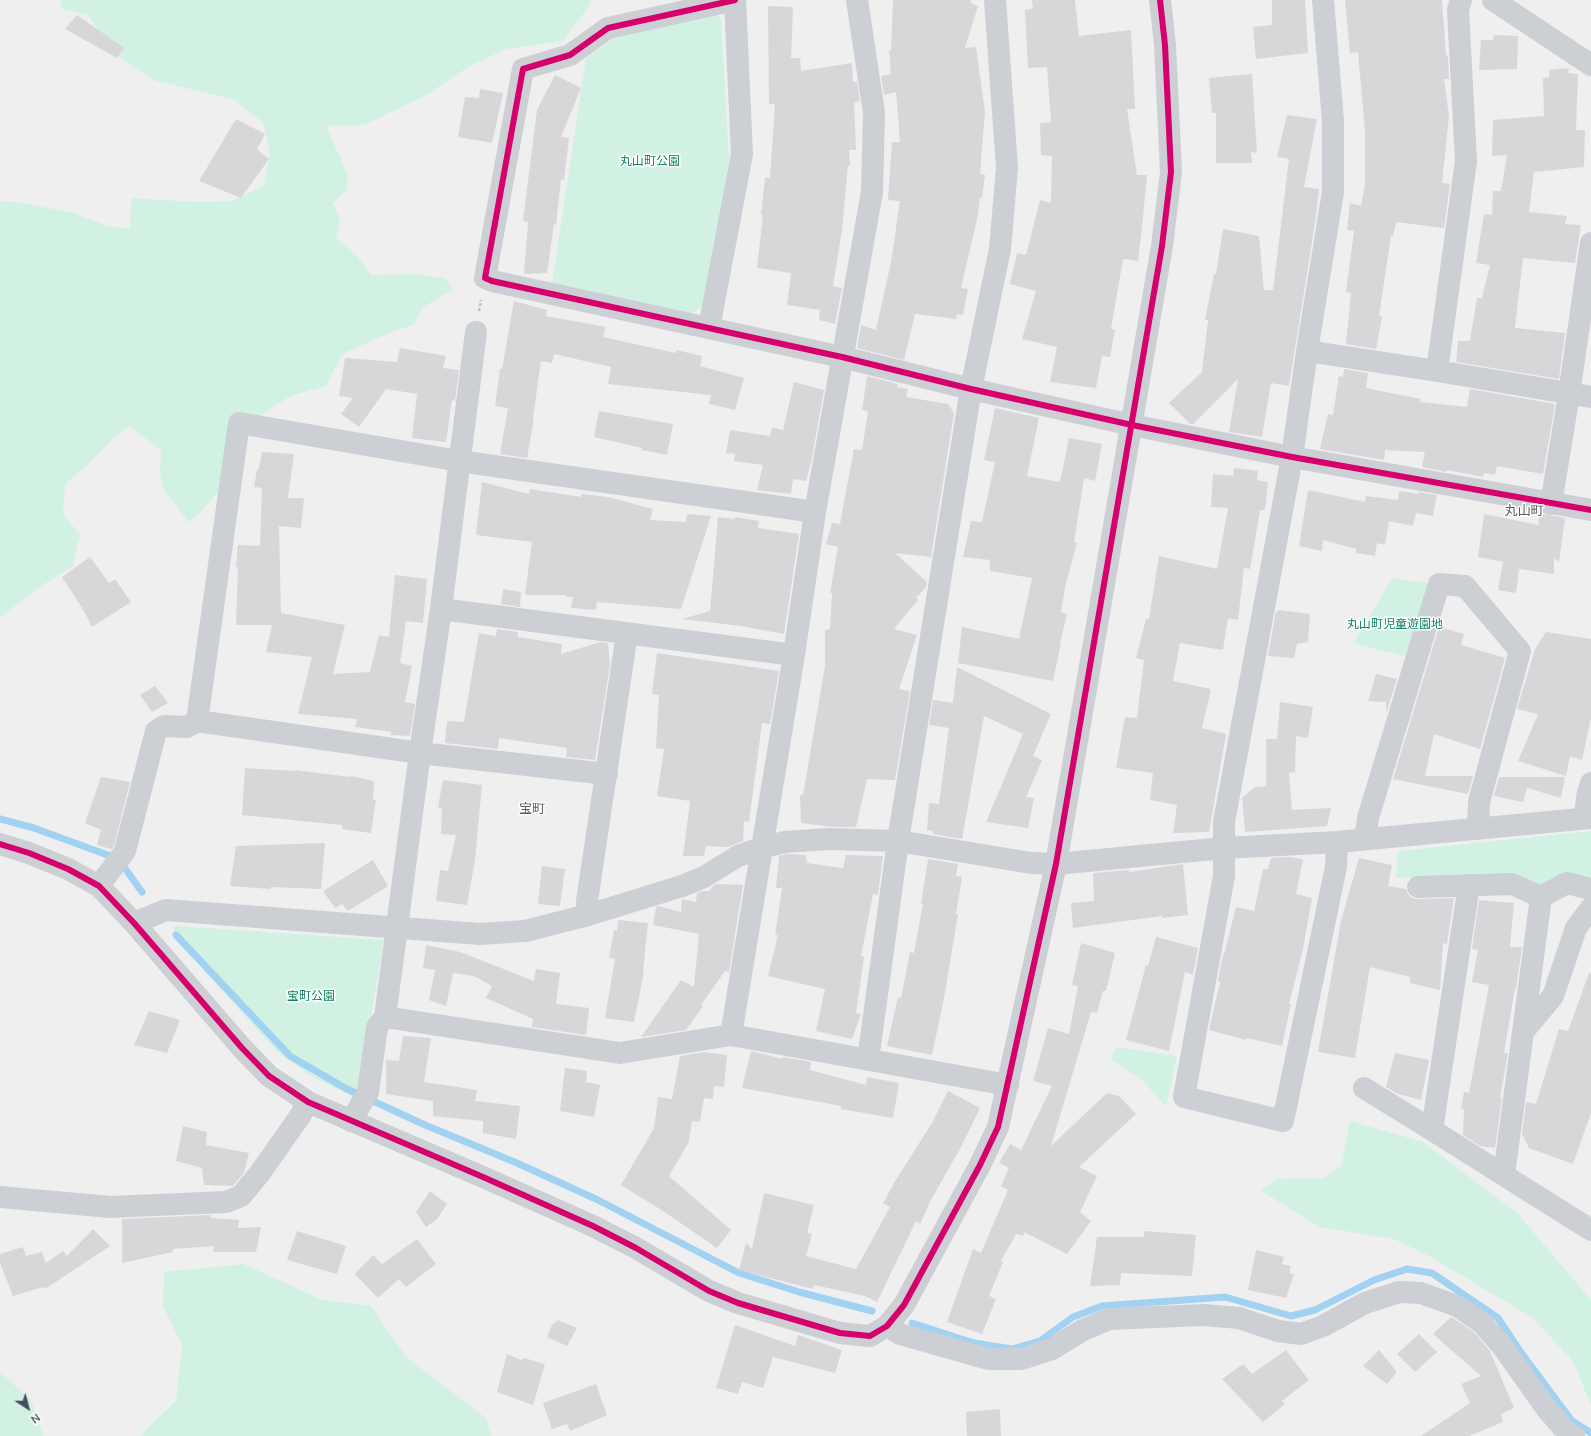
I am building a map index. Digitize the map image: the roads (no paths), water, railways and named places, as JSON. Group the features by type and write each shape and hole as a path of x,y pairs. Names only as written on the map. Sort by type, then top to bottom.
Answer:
{"street":[{"path":"709,328 742,154 735,0 608,28 570,55 523,69 485,278 492,281 842,357 971,389 1132,425 1292,458 1591,510"},
{"path":"730,1035 794,654 814,512 872,192 874,113 857,0"},
{"path":"868,1060 898,841 971,389 1000,250 1007,168 995,0"},
{"path":"0,844 30,853 61,866 99,886 134,923 269,1076 308,1102 593,1226 636,1248 709,1291 738,1303 840,1332 870,1336 887,1326 904,1305 980,1165 998,1127 1056,864 1162,246 1171,172 1165,45 1160,0"},
{"path":"1322,0 1333,121 1333,192 1292,458 1224,822 1224,876 1184,1097 1284,1121 1336,867 1336,842"},
{"path":"1437,371 1466,161 1458,10 1461,0"},
{"path":"1493,0 1591,65"},
{"path":"1551,504 1591,242"},
{"path":"351,1121 368,1092 377,1027 385,1017 396,926 441,609 476,332"},
{"path":"1308,351 1591,397"},
{"path":"197,721 239,423 459,461 814,512"},
{"path":"1365,839 1368,818 1439,584 1465,586 1520,651 1478,802 1478,829"},
{"path":"441,609 794,654"},
{"path":"588,915 587,901 627,633"},
{"path":"99,886 125,851 156,731 164,726 187,727 197,721 420,753 607,774"},
{"path":"134,923 166,910 487,933 525,931 588,915 682,886 704,877 738,856 785,842 828,839 898,841 1031,863 1056,864 1224,848 1336,842 1588,818 1587,797 1591,783"},
{"path":"1541,897 1567,883 1591,888"},
{"path":"1418,887 1512,884 1541,897"},
{"path":"1432,1130 1469,885"},
{"path":"1504,1175 1541,897"},
{"path":"1523,1032 1552,996 1576,928 1591,908"},
{"path":"385,1017 620,1053 730,1035 1008,1086"},
{"path":"1364,1088 1591,1230"},
{"path":"0,1197 110,1207 226,1202 241,1196 260,1173 300,1116 308,1102"},
{"path":"887,1326 900,1334 988,1359 1021,1359 1052,1349 1083,1330 1110,1319 1204,1314 1239,1318 1278,1331 1301,1334 1323,1326 1365,1303 1399,1292 1421,1294 1457,1306 1482,1323 1503,1347 1546,1408 1566,1431 1574,1436"}],"waterway":[{"path":"0,819 34,828 113,857 124,867 142,892"},
{"path":"176,935 290,1056 345,1088 425,1125 517,1163 598,1200 739,1273 799,1292 872,1311"},
{"path":"912,1323 974,1343 1012,1349 1040,1341 1073,1317 1102,1306 1225,1297 1291,1316 1315,1310 1374,1280 1407,1269 1432,1273 1498,1318 1520,1351 1572,1421 1591,1433"}],"district":[{"name":"丸山町","path":"1524,512"},
{"name":"宝町","path":"532,810"}],"park label":[{"name":"丸山町公園","path":"650,162"},
{"name":"丸山町児童遊園地","path":"1395,625"},
{"name":"宝町公園","path":"311,997"}]}
